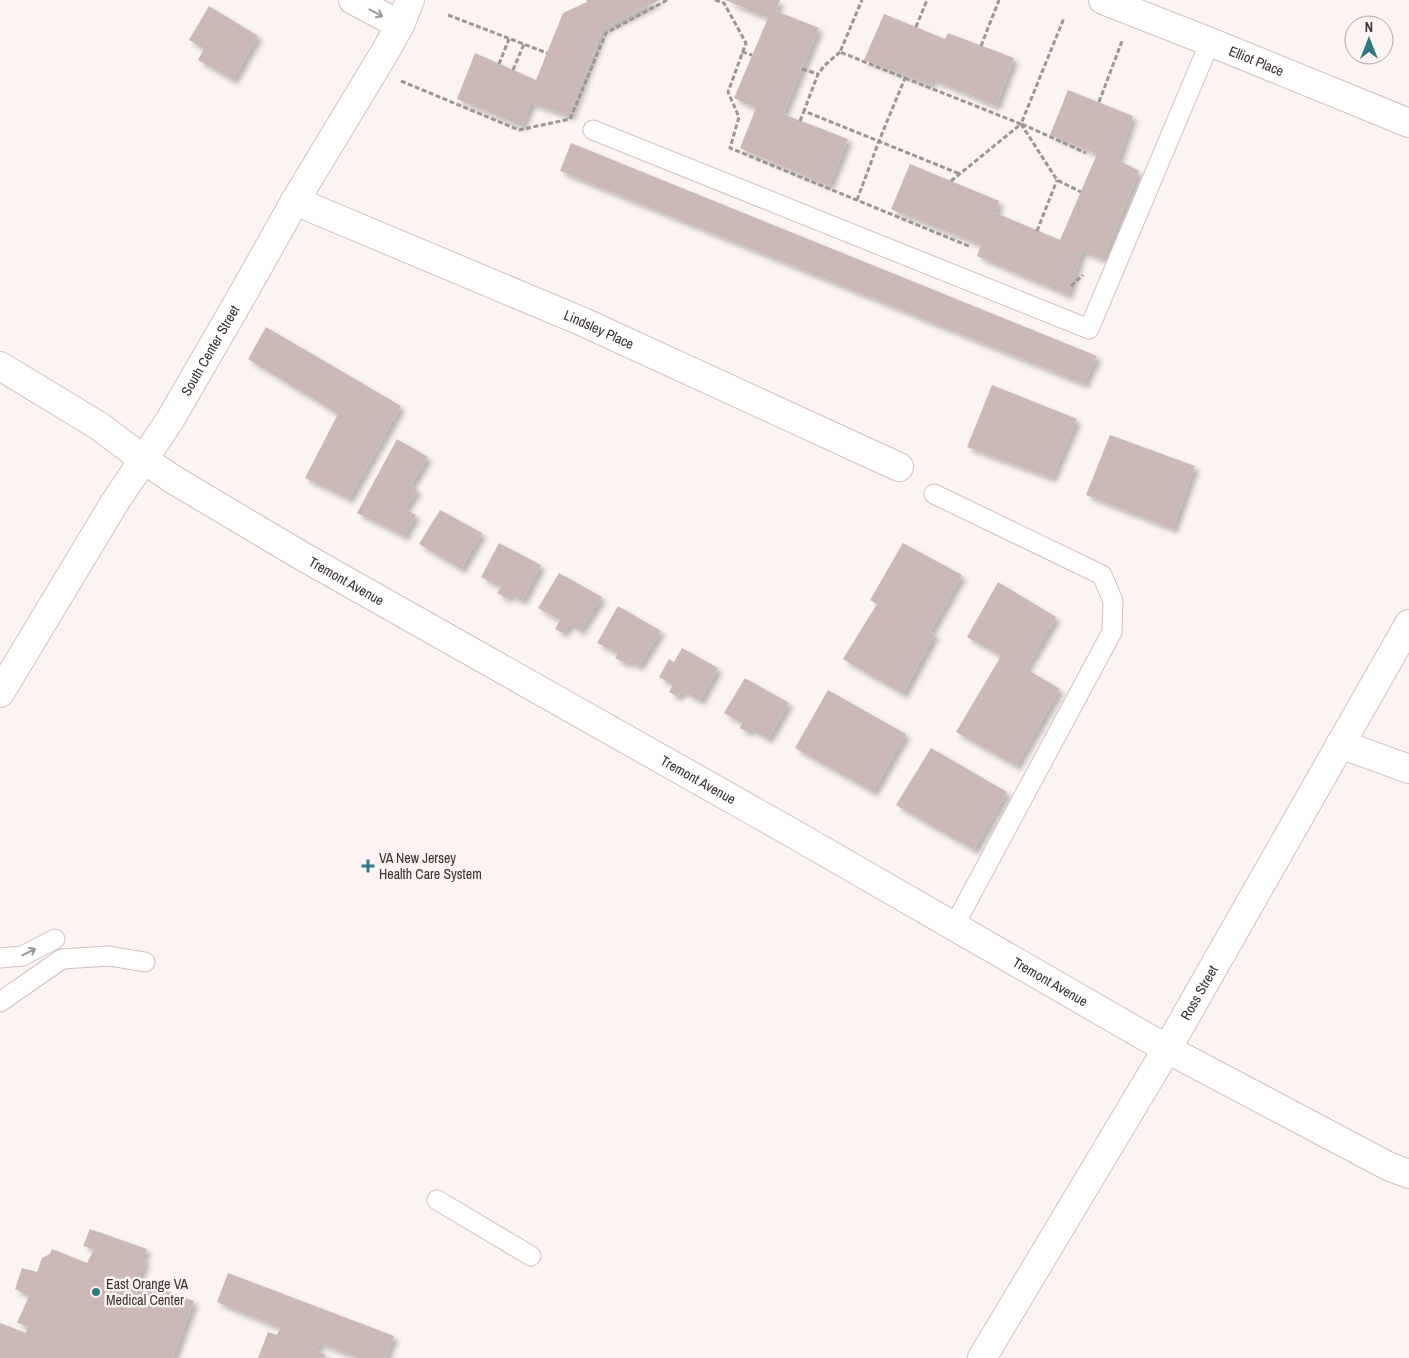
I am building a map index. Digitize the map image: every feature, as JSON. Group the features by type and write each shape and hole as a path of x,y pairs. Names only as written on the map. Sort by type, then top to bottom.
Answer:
{"street":[{"path":"353,0 400,26"},
{"name":"South Center Street","path":"0,693 115,502 170,420 295,201 400,26 410,0"},
{"name":"Elliot Place","path":"1104,0 1409,123"},
{"name":"Lindsley Place","path":"295,201 581,321 899,467"},
{"name":"Tremont Avenue","path":"0,366 99,426 174,480 302,556 1167,1049 1388,1166 1409,1174"},
{"name":"Ross Street","path":"982,1358 1167,1049 1409,624"},
{"path":"1340,744 1409,770"}],"lane":[{"path":"593,130 1089,329 1210,42"},
{"path":"934,494 1102,575 1113,602 1112,632 954,926"},
{"path":"0,958 22,956 55,939"},
{"path":"0,1002 62,959 109,956 145,962"},
{"path":"437,1200 531,1256"}],"path":[{"path":"401,81 519,130 570,119 606,33 667,0"},
{"path":"715,0 724,3 746,43 728,92 739,116 730,148 970,247"},
{"path":"800,121 818,74 840,52 862,0"},
{"path":"916,27 927,0"},
{"path":"982,46 999,0"},
{"path":"448,15 547,53"},
{"path":"951,181 1021,124 1064,18"},
{"path":"499,64 509,39"},
{"path":"1099,102 1122,41"},
{"path":"513,70 524,44"},
{"path":"742,52 752,55"},
{"path":"840,52 1021,124 1086,153"},
{"path":"802,69 818,74"},
{"path":"857,200 878,141 905,78"},
{"path":"804,111 960,174"},
{"path":"1021,124 1057,180 1081,192"},
{"path":"1037,231 1057,180"}],"building":[{"path":"586,0 660,0 603,29 570,116 531,103 522,126 457,99 475,53 536,80 563,13 587,2"},
{"path":"725,0 780,0 776,11 819,28 783,114 848,139 829,186 740,148 756,108 734,98 768,18"},
{"path":"209,6 258,36 233,80 198,60 204,49 189,40"},
{"path":"884,14 945,39 948,33 1014,58 996,106 932,79 931,85 864,60"},
{"path":"1068,90 1133,116 1118,160 1139,171 1103,259 1082,251 1068,295 977,256 981,245 891,209 910,164 999,201 996,213 1060,240 1097,154 1050,135"},
{"path":"571,143 1097,356 1084,384 560,171"},
{"path":"266,327 401,406 349,499 305,478 338,414 248,359"},
{"path":"992,385 1077,419 1052,478 967,447"},
{"path":"1110,435 1195,466 1173,529 1086,495"},
{"path":"397,439 428,457 411,485 417,490 405,509 416,515 404,536 357,513"},
{"path":"440,510 482,533 461,569 419,544"},
{"path":"499,543 541,565 522,601 509,594 508,599 497,593 501,587 481,577"},
{"path":"903,543 962,575 930,632 935,634 903,694 843,659 877,604 870,600"},
{"path":"559,573 602,597 580,631 570,624 563,633 555,629 560,620 538,608"},
{"path":"998,582 1056,617 1026,669 1060,689 1016,766 956,732 1001,656 967,637"},
{"path":"618,606 661,631 639,666 628,661 627,664 615,658 618,653 597,643"},
{"path":"682,648 718,668 700,701 682,691 678,697 669,692 673,685 659,677 669,659 674,662"},
{"path":"745,678 789,703 768,739 750,729 747,732 740,728 742,723 724,713"},
{"path":"828,690 906,734 873,792 795,748"},
{"path":"931,748 1007,792 974,850 896,805"},
{"name":"East Orange VA Medical Center","path":"90,1229 147,1249 142,1259 146,1260 138,1280 194,1301 173,1358 0,1358 0,1323 26,1333 28,1326 17,1323 29,1296 15,1289 22,1268 37,1272 42,1258 50,1254 52,1249 87,1263 94,1249 83,1246"},
{"name":"East Orange VA Medical Center","path":"228,1273 394,1336 385,1358 360,1358 319,1343 317,1351 325,1354 323,1358 258,1358 268,1332 277,1335 280,1328 217,1302"}],"place":[{"name":"VA New Jersey Health Care System","path":"368,866"},
{"name":"East Orange VA Medical Center","path":"96,1292"}]}
